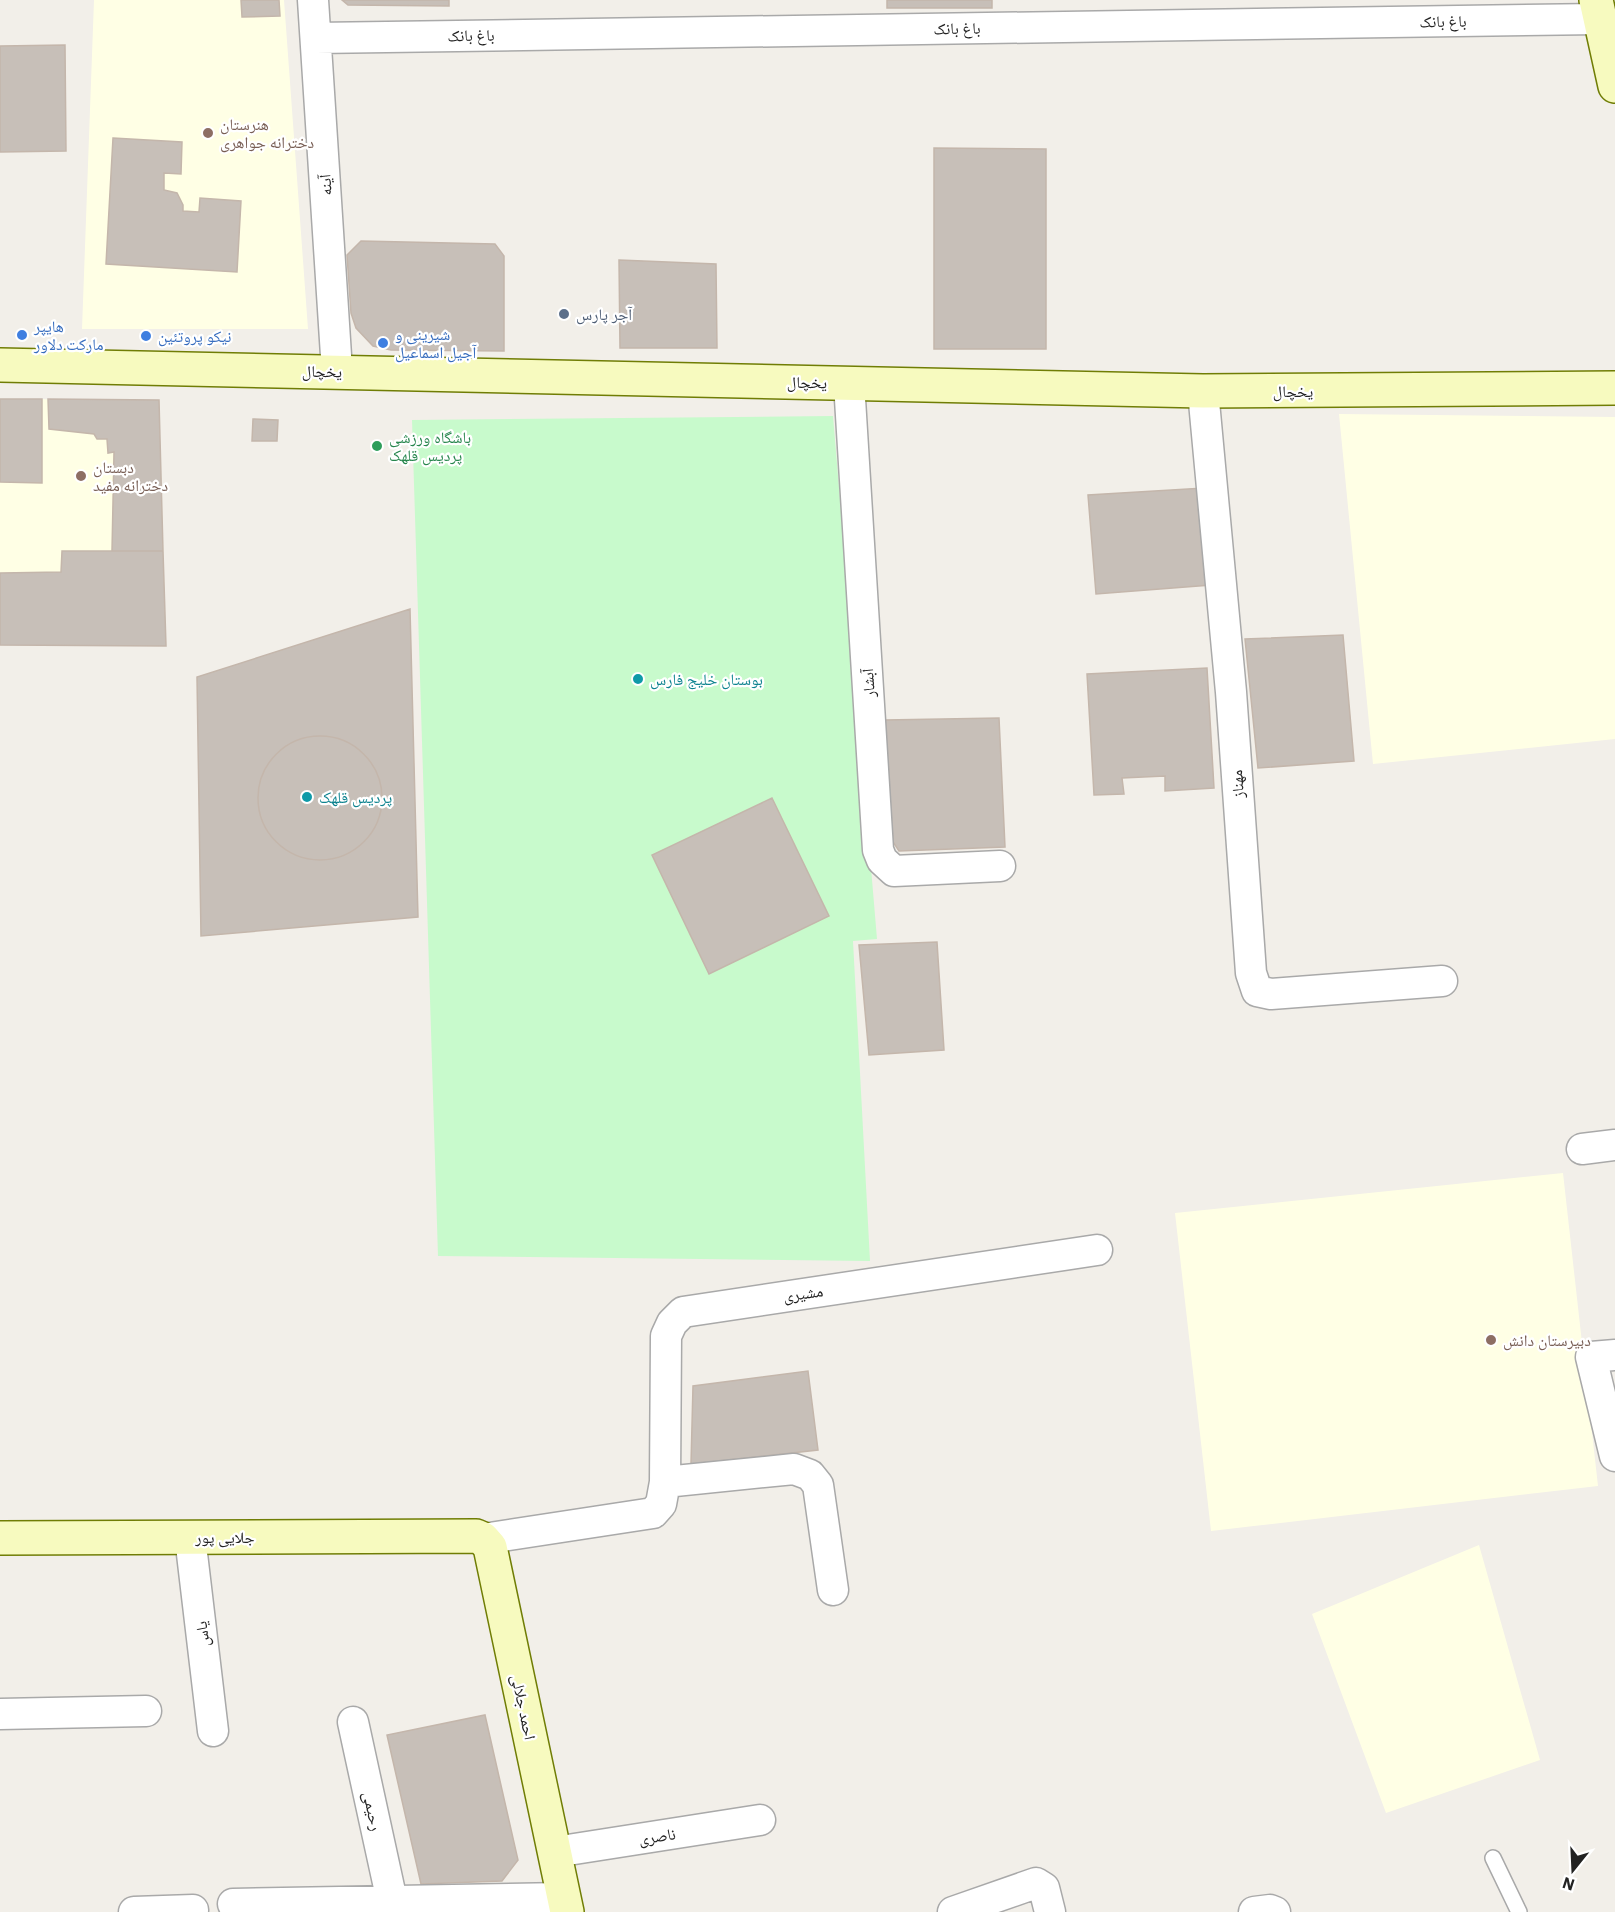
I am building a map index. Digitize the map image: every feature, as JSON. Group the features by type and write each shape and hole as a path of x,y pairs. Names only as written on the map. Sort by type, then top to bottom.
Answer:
{"street":[{"name":"آینه","path":"313,0 337,371"},
{"name":"باغ بانک","path":"316,38 1598,9"},
{"path":"1598,9 1615,86"},
{"name":"یخچال","path":"0,365 1203,391 1615,388"},
{"name":"آبشار","path":"849,383 878,850 887,868 894,871 1000,866"},
{"name":"مهناز","path":"1203,391 1231,692 1251,973 1257,991 1271,994 1442,981"},
{"path":"1582,1149 1615,1144"},
{"name":"مشیری","path":"483,1539 653,1513 661,1504 665,1482 666,1336 672,1323 683,1312 1098,1250"},
{"path":"1603,1356 1615,1456"},
{"path":"665,1482 794,1469 810,1475 818,1485 833,1590"},
{"name":"جلایی پور","path":"0,1538 449,1536 483,1539"},
{"name":"یاس","path":"190,1537 213,1731"},
{"name":"احمد جلالی","path":"483,1539 490,1547 565,1905"},
{"path":"0,1714 146,1711"},
{"name":"رحیمی","path":"353,1722 392,1901"},
{"name":"ناصری","path":"555,1852 760,1820"},
{"path":"953,1912 1036,1883 1044,1888 1050,1912"},
{"path":"233,1904 392,1901 565,1905"},
{"path":"134,1912 193,1910"},
{"path":"1254,1912 1270,1910 1275,1912"}],"lane":[{"path":"1493,1858 1519,1912"}],"shaded area":[{"path":"94,0 284,0 308,329 82,329"},
{"name":"دبستان دخترانه مفید","path":"0,399 159,400 166,646 0,645"},
{"path":"1339,414 1615,417 1615,739 1373,764"},
{"path":"1563,1173 1598,1486 1211,1531 1175,1213"},
{"path":"1479,1545 1540,1760 1386,1813 1312,1614"}],"green space":[{"name":"بوستان خلیج فارس","path":"833,416 877,939 853,941 870,1261 438,1256 412,420"}],"building":[{"path":"241,0 279,0 280,16 242,17"},
{"path":"342,0 449,0 449,6 348,5"},
{"path":"887,0 992,0 992,8 887,8"},
{"path":"65,45 66,151 0,152 0,46"},
{"name":"هنرستان دخترانه جواهری","path":"113,138 182,142 181,174 164,173 164,190 177,193 183,205 183,211 199,212 200,198 241,201 237,272 106,264"},
{"path":"934,148 1046,149 1046,349 934,349"},
{"path":"361,241 495,244 504,256 504,351 391,350 373,346 356,328 351,313 347,255"},
{"path":"619,260 716,264 717,348 620,348"},
{"path":"0,399 42,399 42,483 0,482"},
{"path":"48,399 159,400 163,551 112,551 114,452 108,453 107,439 97,439 94,434 49,429"},
{"path":"253,419 278,420 277,441 252,441"},
{"path":"1204,488 1211,585 1096,594 1088,495"},
{"path":"62,551 163,551 166,646 0,645 0,573 61,572"},
{"name":"پردیس قلهک","path":"410,609 418,917 201,936 197,677"},
{"path":"1343,635 1354,761 1258,768 1245,639"},
{"path":"1207,668 1214,788 1165,791 1165,776 1122,778 1124,794 1094,795 1087,674"},
{"path":"999,718 1005,847 899,851 893,842 885,720"},
{"path":"320,736 344,741 364,754 377,774 382,798 377,822 364,842 344,855 320,860 296,855 276,842 263,822 258,798 263,774 276,754 296,741"},
{"path":"772,798 829,916 709,974 652,855"},
{"path":"937,942 944,1050 869,1055 859,945"},
{"path":"808,1371 818,1450 691,1464 693,1386"},
{"path":"485,1715 518,1860 502,1881 421,1884 387,1735"}],"place":[{"name":"هنرستان دخترانه جواهری","path":"208,133"},
{"name":"آجر پارس","path":"564,314"},
{"name":"هایپر مارکت دلاور","path":"22,335"},
{"name":"نیکو پروتئین","path":"146,336"},
{"name":"شیرینی و آجیل اسماعيل","path":"383,343"},
{"name":"باشگاه ورزشی پردیس قلهک","path":"377,446"},
{"name":"دبستان دخترانه مفید","path":"81,476"},
{"name":"بوستان خلیج فارس","path":"638,679"},
{"name":"پردیس قلهک","path":"307,797"},
{"name":"دبیرستان دانش","path":"1491,1340"}]}
